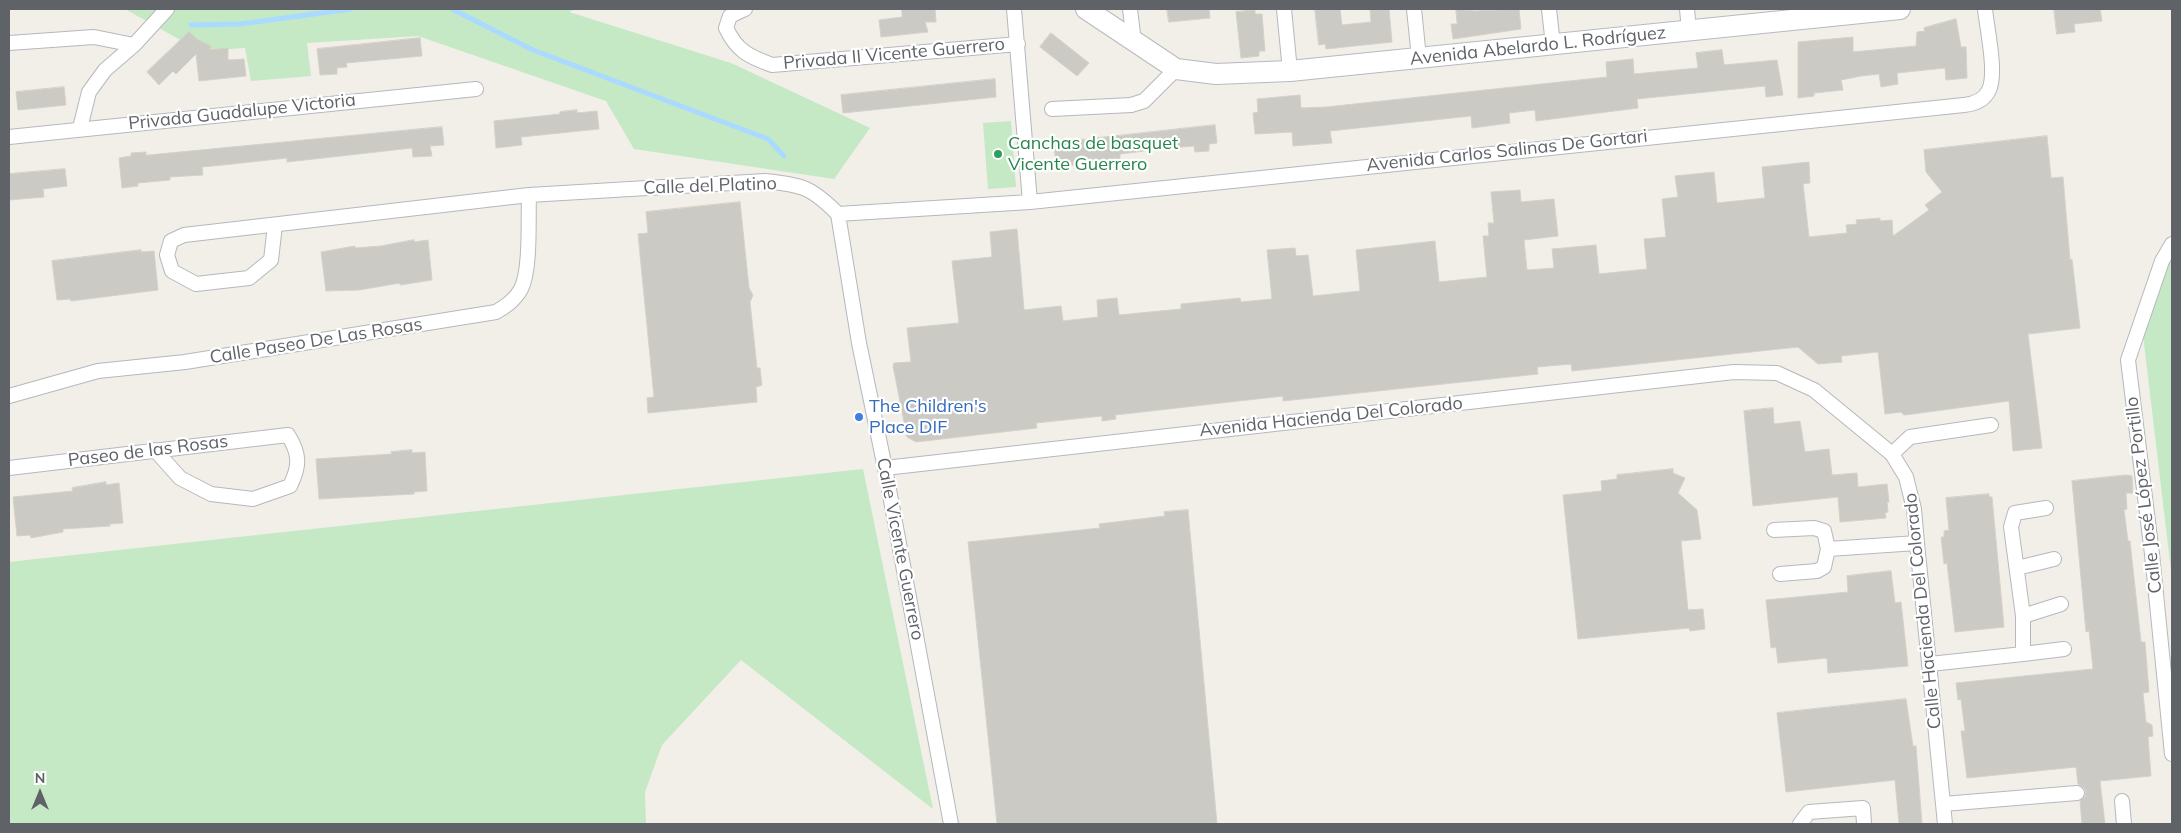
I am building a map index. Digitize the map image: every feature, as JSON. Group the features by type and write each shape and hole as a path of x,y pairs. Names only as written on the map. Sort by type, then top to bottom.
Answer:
{"street":[{"path":"80,128 89,92 105,70 134,45 167,9"},
{"name":"Privada II Vicente Guerrero","path":"745,9 730,16 726,28 732,40 747,56 772,65 1018,44"},
{"path":"838,214 1030,202 1014,9"},
{"name":"Avenida Abelardo L. Rodríguez","path":"1086,9 1176,69 1216,74 1290,71 1689,31 1823,13 1900,9"},
{"path":"1130,9 1134,42"},
{"path":"1284,9 1290,71"},
{"path":"1414,9 1419,58"},
{"path":"1549,9 1553,45"},
{"path":"1687,9 1689,31"},
{"name":"Avenida Carlos Salinas De Gortari","path":"1030,202 1975,104 1984,98 1990,90 1992,77 1985,9"},
{"path":"9,43 94,37 134,45"},
{"path":"1052,109 1131,105 1144,101 1176,69"},
{"name":"Privada Guadalupe Victoria","path":"9,137 80,128 476,90"},
{"name":"Calle del Platino","path":"275,225 272,260 249,278 196,284 172,271 167,255 171,241 184,235 529,195 765,181 794,184 818,194 838,214"},
{"name":"Calle Paseo De Las Rosas","path":"9,396 98,371 185,362 496,312 511,303 522,288 526,270 529,195"},
{"name":"Calle Vicente Guerrero","path":"838,214 859,343 885,468 951,824"},
{"name":"Calle José López Portillo","path":"2172,244 2162,261 2128,360 2152,554 2172,754"},
{"name":"Avenida Hacienda Del Colorado","path":"885,468 1734,372 1777,373"},
{"name":"Calle Hacienda Del Colorado","path":"1777,373 1814,390 1892,454 1906,477 1914,509 1918,543 1945,824"},
{"path":"1892,454 1910,437 1991,425"},
{"name":"Paseo de las Rosas","path":"9,468 154,450 288,435 295,446 298,470 290,486 253,499 211,494 180,478 154,450"},
{"path":"2023,654 2023,616 2011,527 2015,513 2046,508"},
{"path":"1774,530 1814,528 1824,531 1828,549 1824,567 1817,571 1780,574"},
{"path":"1828,549 1918,543"},
{"path":"2016,568 2054,559"},
{"path":"2023,616 2061,604"},
{"path":"1930,664 2064,649"},
{"path":"1943,804 2077,793"},
{"path":"2122,801 2124,824"},
{"path":"1800,824 1809,812 1863,808 1864,824"}],"green space":[{"path":"125,9 575,9 569,12 731,63 870,128 834,179 634,149 606,101 418,36 307,43 311,76 251,81 245,48 200,51"},
{"path":"1011,121 1016,187 988,189 983,123"},
{"path":"2172,258 2172,579 2141,318"},
{"path":"863,469 933,809 741,660 662,745 645,792 646,824 9,824 9,562"}],"building":[{"path":"902,9 935,9 936,22 925,22 928,32 881,37 879,20 902,17"},
{"path":"1167,9 1209,9 1210,18 1169,22"},
{"path":"1315,9 1340,9 1342,25 1371,22 1370,9 1389,9 1392,42 1326,49 1325,44 1319,45"},
{"path":"1456,9 1475,11 1519,9 1521,29 1453,39 1451,24 1457,24"},
{"path":"2054,9 2100,9 2102,21 2074,24 2075,32 2057,34"},
{"path":"1255,10 1255,14 1262,14 1265,51 1259,51 1259,56 1241,58 1236,12"},
{"path":"1956,19 1961,47 1966,47 1967,78 1946,80 1945,68 1897,73 1898,84 1881,87 1879,74 1861,76 1841,80 1843,90 1814,93 1814,96 1798,98 1798,42 1853,37 1853,52 1916,46 1917,32 1925,31 1924,28"},
{"path":"189,32 198,40 211,46 209,50 228,48 228,60 244,59 246,76 199,81 196,54 176,74 173,71 159,85 147,72"},
{"path":"1051,33 1089,63 1077,76 1040,47"},
{"path":"420,38 422,56 346,63 347,67 337,68 337,74 320,75 317,49"},
{"path":"1722,50 1724,65 1777,60 1783,95 1766,97 1765,86 1637,99 1638,108 1536,121 1535,110 1509,113 1510,123 1472,128 1471,116 1330,131 1332,143 1293,146 1292,132 1255,134 1253,113 1258,112 1257,99 1300,95 1301,108 1326,107 1607,77 1606,62 1633,59 1634,74 1698,68 1696,53"},
{"path":"995,79 996,97 843,113 841,95"},
{"path":"64,87 66,105 18,110 16,92"},
{"path":"577,110 577,113 597,111 599,129 521,137 522,145 496,148 494,121 560,114 560,112"},
{"path":"1215,125 1217,143 1209,144 1209,151 1195,152 1194,146 1170,148 1120,154 1120,161 1056,167 1054,143"},
{"path":"442,127 444,145 430,146 432,156 413,157 412,148 287,162 287,158 202,167 203,175 170,177 170,180 138,183 138,186 122,188 119,158 131,156 131,153 146,152 146,155"},
{"path":"2047,136 2051,178 2063,177 2070,260 2072,259 2080,328 2028,334 2042,448 2013,451 2009,401 1904,415 1901,412 1885,414 1878,352 1841,356 1842,362 1818,364 1798,347 1572,371 1571,364 1537,367 1538,374 1283,401 1283,396 1115,415 1116,419 1102,421 1102,416 1036,423 1037,428 916,442 907,437 893,366 894,363 911,362 907,328 959,323 952,261 992,257 990,232 1017,229 1024,310 1061,306 1063,321 1098,317 1097,300 1117,298 1119,315 1181,309 1181,304 1240,298 1241,302 1272,299 1267,250 1295,248 1296,256 1308,255 1313,296 1360,291 1356,250 1435,241 1439,282 1487,277 1483,236 1489,236 1488,223 1494,223 1491,192 1520,190 1521,202 1554,199 1558,236 1524,240 1527,270 1554,268 1552,249 1596,245 1599,274 1647,269 1644,239 1666,237 1662,199 1678,197 1675,176 1714,172 1717,203 1765,198 1762,167 1809,162 1810,183 1803,184 1809,237 1847,233 1846,225 1857,224 1856,220 1880,218 1880,221 1892,220 1893,236 1929,210 1925,205 1942,192 1926,172 1924,150"},
{"path":"65,169 67,186 43,189 44,197 9,200 9,174"},
{"path":"740,202 749,288 753,295 750,302 757,368 760,368 762,385 756,387 757,402 648,413 647,398 654,397 638,234 648,233 646,212"},
{"path":"414,240 414,242 428,240 432,280 359,290 326,291 321,252 355,246 355,248 381,246"},
{"path":"141,250 141,252 154,251 158,290 71,301 70,299 57,300 52,261"},
{"path":"1773,408 1774,424 1800,421 1805,452 1829,449 1832,475 1857,473 1858,487 1887,484 1889,502 1887,502 1888,512 1885,513 1886,518 1840,522 1838,497 1753,506 1744,411"},
{"path":"412,450 412,453 425,452 427,491 414,492 414,494 319,499 316,459 392,454 391,452"},
{"path":"1673,469 1673,473 1685,478 1678,493 1697,510 1701,539 1681,541 1688,610 1703,609 1705,629 1690,631 1689,628 1578,639 1563,495 1602,491 1601,481 1617,479 1617,475"},
{"path":"2132,476 2133,493 2126,493 2127,509 2124,510 2128,541 2130,541 2141,642 2145,642 2149,692 2143,693 2146,722 2152,725 2153,736 2148,737 2151,776 2100,781 2105,824 2082,824 2080,801 2085,797 2086,792 2078,784 2076,767 1967,778 1961,731 1965,731 1961,699 1958,700 1956,683 2093,669 2089,631 2086,632 2072,481"},
{"path":"106,482 106,485 119,483 123,523 110,524 110,526 63,529 63,532 31,538 30,535 17,536 13,497 73,491 72,488"},
{"path":"1989,494 1989,497 1992,497 2004,627 1955,632 1947,563 1944,564 1941,537 1944,537 1944,531 1949,530 1946,498"},
{"path":"1188,510 1217,824 997,824 968,542 1100,528 1099,524 1165,516 1164,512"},
{"path":"1891,571 1895,603 1901,602 1908,666 1828,673 1827,658 1778,663 1776,647 1771,648 1766,600 1848,592 1847,576"},
{"path":"1906,699 1913,746 1916,746 1922,824 1899,824 1895,780 1786,792 1777,713"}],"waterway":[{"path":"191,25 240,24 351,9"},
{"path":"452,9 533,50 768,139 784,156"}],"place":[{"name":"Canchas de basquet Vicente Guerrero","path":"998,154"},
{"name":"The Children's Place DIF","path":"859,417"}]}
